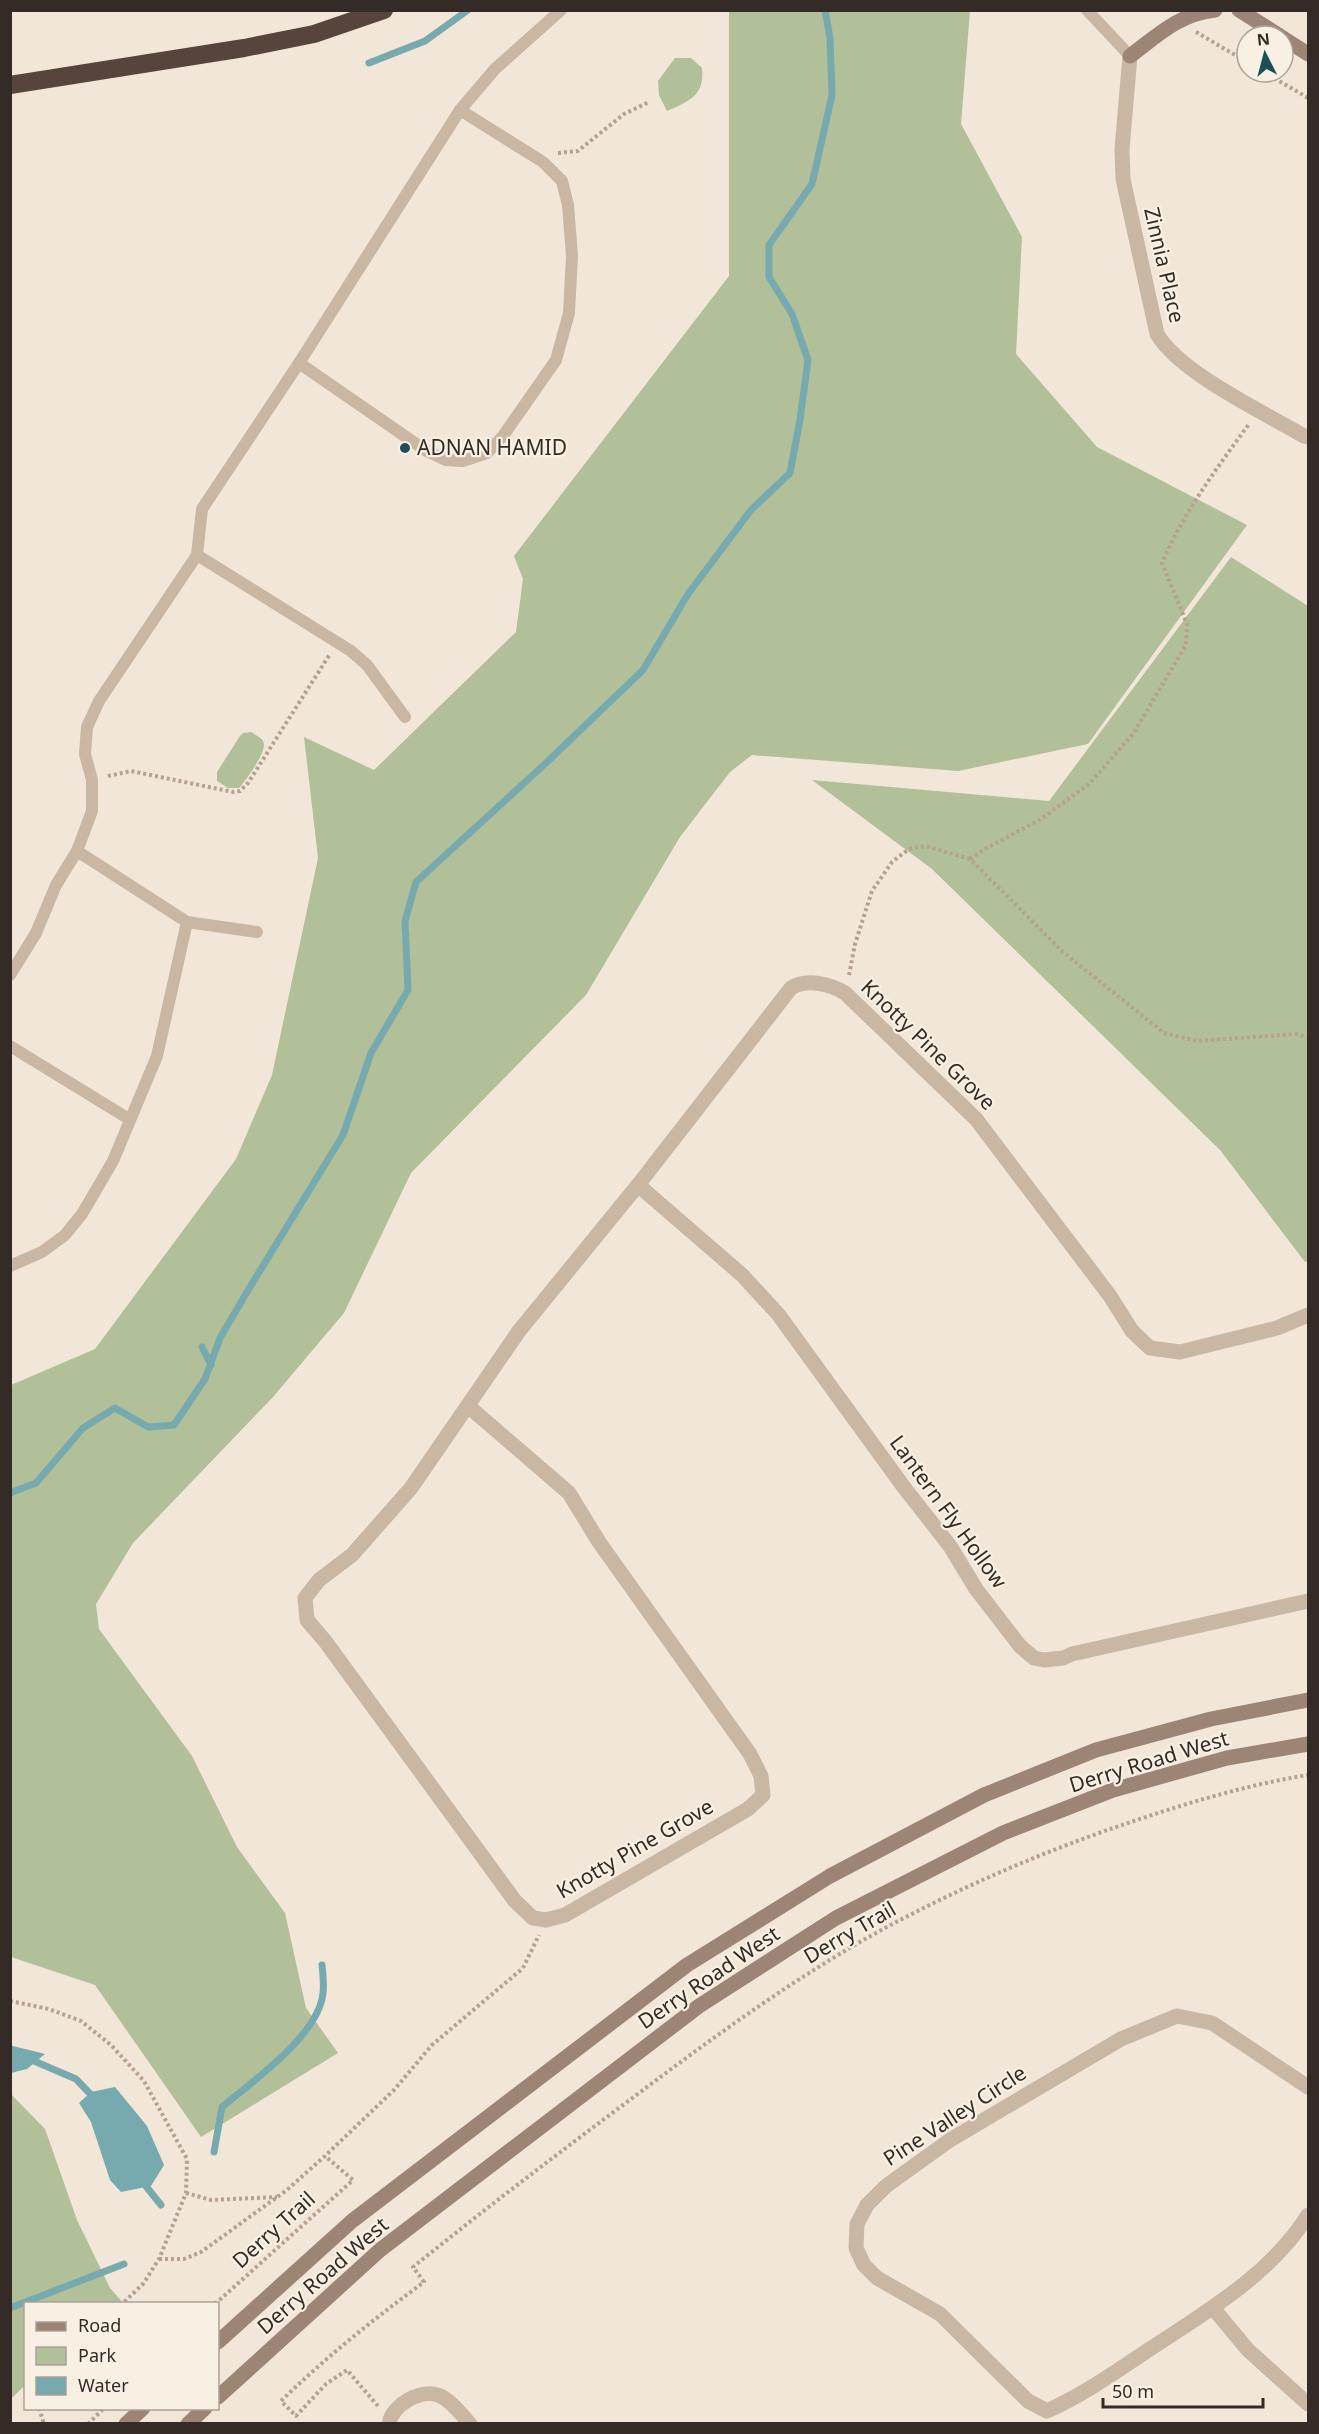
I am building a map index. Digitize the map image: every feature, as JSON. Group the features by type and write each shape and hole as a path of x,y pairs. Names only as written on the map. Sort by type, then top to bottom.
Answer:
{"highway":[{"path":"10,85 244,48 303,36 384,10"}],"main road":[{"path":"1130,56 1178,21 1197,12 1217,10 1242,12 1261,24"},
{"path":"1295,46 1308,54"},
{"name":"Derry Road West","path":"219,2341 352,2221 687,1965 830,1876 984,1795 1096,1750 1210,1719 1308,1700"},
{"name":"Derry Road West","path":"219,2396 380,2250 699,2006 836,1918 1003,1833 1113,1790 1227,1758 1308,1744"},
{"path":"126,2424 142,2410"},
{"path":"188,2424 204,2410"}],"street":[{"name":"Zinnia Place","path":"1130,56 1122,149 1123,179 1156,334 1164,346 1195,372 1307,434"},
{"name":"Knotty Pine Grove","path":"468,1406 569,1493 599,1542 750,1754 761,1776 763,1795 748,1809 565,1915 546,1920 533,1918 515,1900 325,1641 307,1620 305,1598 319,1580 352,1555 411,1488 519,1331 638,1185 790,987 806,983 826,985 845,993 976,1119 1110,1296 1132,1331 1150,1348 1180,1352 1277,1328 1308,1315"},
{"name":"Lantern Fly Hollow","path":"638,1185 742,1275 778,1314 903,1486 950,1546 976,1589 1020,1646 1034,1658 1044,1660 1063,1658 1157,1634 1308,1601"},
{"name":"Pine Valley Circle","path":"1308,2087 1212,2023 1177,2016 1121,2039 950,2140 886,2186 867,2205 857,2224 856,2248 864,2265 877,2278 940,2314 1028,2401 1047,2411 1078,2397 1250,2280 1298,2231 1308,2215"},
{"path":"1213,2307 1248,2350 1308,2404"},
{"path":"390,2422 398,2408 409,2399 439,2395 470,2424"}],"lane":[{"path":"10,975 36,933 56,885 78,851 92,811 92,780 85,754 87,728 99,701 197,555 202,509 299,363 460,110 495,69 561,10"},
{"path":"1087,10 1130,56"},
{"path":"299,363 424,450 446,460 463,461 487,453 516,419 556,360 569,313 572,256 568,205 562,181 543,162 460,110"},
{"path":"197,555 337,642 366,665 405,717"},
{"path":"78,851 187,922 257,932"},
{"path":"10,1266 42,1252 65,1235 82,1214 113,1161 157,1056 187,922"},
{"path":"10,1046 129,1119"}],"path":[{"path":"1178,21 1235,55"},
{"path":"1284,84 1308,98"},
{"path":"531,154 578,151 624,114 649,102"},
{"path":"970,860 984,849 1041,819 1089,784 1133,734 1186,645 1188,624 1162,563 1173,536 1192,506 1260,410"},
{"path":"92,780 131,771 233,792 240,791 248,783 337,642"},
{"path":"845,993 855,944 872,891 892,862 909,849 925,846 970,860 1063,952 1164,1033 1197,1041 1296,1034 1308,1037"},
{"name":"Derry Trail","path":"390,2422 347,2370 327,2384 296,2416 281,2401 344,2343 424,2282 413,2267 718,2033 801,1978 885,1928 992,1876 1085,1837 1190,1803 1308,1775"},
{"path":"159,2259 184,2259 201,2252 278,2197 325,2156 394,2090 432,2045 523,1968 546,1920"},
{"path":"10,2001 49,2008 81,2021 111,2045 144,2081 187,2159 186,2193 159,2259 143,2284 124,2302"},
{"name":"Derry Trail","path":"217,2302 353,2180 325,2156"},
{"path":"186,2193 211,2200 278,2197"},
{"path":"88,2424 103,2410"}],"green space":[{"path":"729,11 970,11 961,124 1022,237 1016,354 1097,447 1247,525 1088,744 958,771 752,755 730,772 680,837 586,995 411,1173 344,1313 273,1397 133,1543 96,1604 99,1629 192,1756 237,1847 285,1913 306,2008 338,2053 201,2137 95,1985 11,1957 11,1385 95,1349 236,1159 272,1075 318,858 304,737 374,770 516,632 523,579 514,556 729,276"},
{"path":"675,58 691,58 702,68 701,85 689,100 667,111 659,95 658,81"},
{"path":"1231,557 1308,606 1308,1261 1305,1262 1220,1150 932,869 812,780 1049,801"},
{"path":"251,732 263,741 263,751 239,788 228,788 217,781 217,772 240,736"},
{"path":"11,2094 45,2129 77,2220 110,2288 122,2302 24,2302 24,2386 11,2399"}],"water":[{"path":"10,2045 45,2054 27,2069 11,2073"},
{"path":"115,2087 147,2126 164,2165 151,2186 121,2192 110,2180 91,2122 79,2103 91,2092"}],"waterway":[{"path":"369,63 425,41 468,10"},
{"path":"10,1493 36,1483 83,1428 115,1408 148,1427 174,1425 205,1379 220,1338 343,1135 371,1053 408,990 405,921 416,882 643,670 688,594 751,510 790,473 808,360 792,314 769,277 769,245 812,184 832,95 830,38 825,10"},
{"path":"202,1347 211,1365"},
{"path":"214,2152 222,2107 267,2071 310,2025 319,2009 323,1993 322,1965"},
{"path":"10,2053 76,2079 94,2098"},
{"path":"141,2180 161,2205"},
{"path":"26,2302 124,2264"},
{"path":"10,2308 24,2303"}],"place":[{"name":"ADNAN HAMID","path":"405,448"}]}
